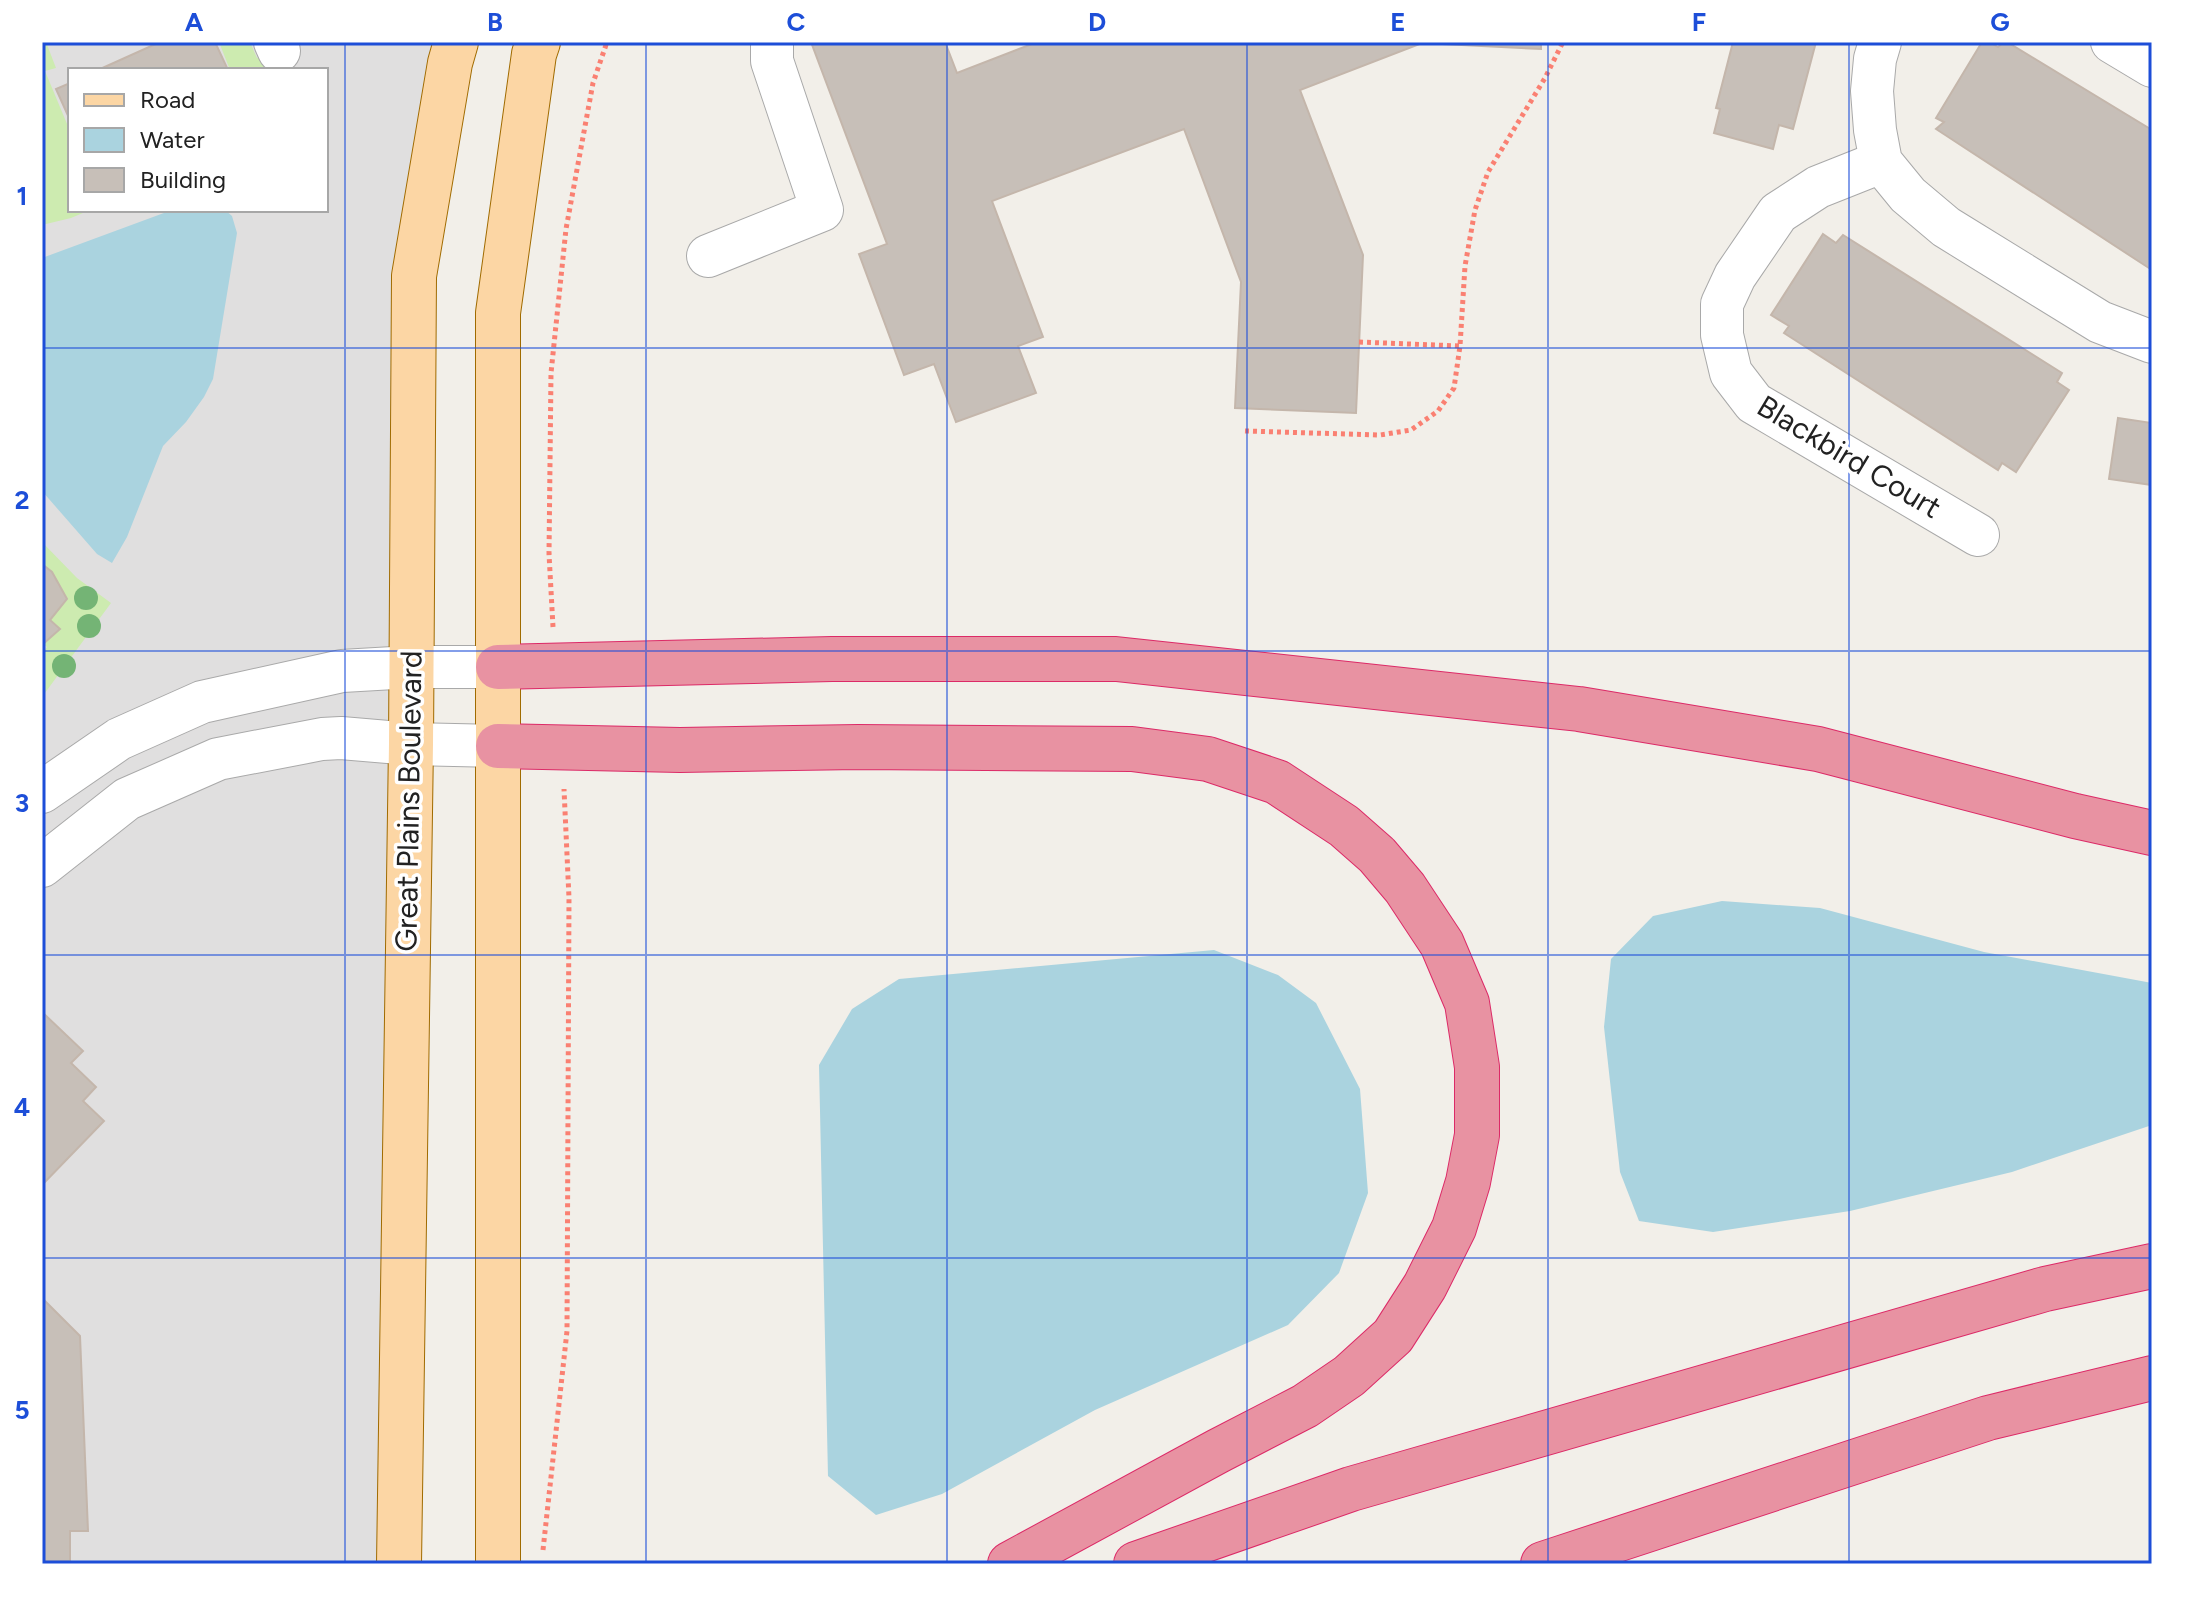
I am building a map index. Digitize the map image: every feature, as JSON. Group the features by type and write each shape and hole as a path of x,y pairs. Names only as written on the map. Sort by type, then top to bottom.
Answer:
{"highway":[{"path":"498,667 832,659 1116,659 1579,709 1818,749 2152,833"},
{"path":"498,746 680,750 858,747 1132,749 1208,759 1277,782 1344,826 1377,855 1405,888 1442,944 1467,1003 1477,1067 1477,1135 1468,1182 1454,1228 1425,1286 1393,1336 1349,1376 1305,1406 1010,1564"},
{"path":"1136,1564 1366,1485 2045,1289 2152,1266"},
{"path":"1543,1564 1988,1418 2152,1378"}],"main road":[{"name":"Great Plains Boulevard","path":"399,1564 411,744 414,276 456,42"},
{"path":"498,1564 498,313 538,42"}],"street":[{"path":"708,256 822,210 772,61 772,42"},
{"path":"1880,42 1872,91 1875,130 1881,162 1908,195 1946,227 2100,322 2152,342"},
{"path":"2112,42 2152,66"},
{"name":"Blackbird Court","path":"1881,162 1818,187 1778,213 1735,276 1722,304 1722,335 1731,373 1754,403 1978,535"},
{"path":"42,792 119,739 202,702 342,671 498,667"},
{"path":"42,866 127,799 218,759 341,738 411,744 498,746"}],"path":[{"path":"552,599 549,554 551,373 566,229 593,83 607,42"},
{"path":"1245,431 1380,435 1411,430 1438,411 1454,388 1465,266 1479,197 1488,172 1563,42"},
{"path":"1359,342 1460,346"},
{"path":"543,1552 567,1331 569,898 565,820"}],"shaded area":[{"path":"42,42 456,42 414,276 399,1564 42,1564"}],"green space":[{"path":"42,42 46,42 56,68 45,71 68,126 68,212 85,212 42,225"},
{"path":"219,42 250,42 257,58 265,55 275,68 229,68"},
{"path":"42,542 77,578 111,603 42,697 42,653 47,647 43,644 60,629 50,620"}],"water":[{"path":"167,212 227,212 232,216 237,233 213,379 186,422 163,446 127,537 112,563 97,554 42,491 42,258"},
{"path":"1722,901 1820,908 1984,952 2152,983 2152,1125 2012,1172 1850,1211 1713,1232 1639,1221 1620,1172 1604,1027 1611,959 1653,916"},
{"path":"1214,950 1278,975 1316,1003 1360,1089 1368,1193 1339,1273 1288,1325 1095,1410 942,1494 876,1515 828,1476 819,1065 852,1009 899,979"}],"building":[{"path":"160,42 215,42 227,68 102,68"},
{"path":"811,42 945,42 957,73 1037,42 1541,42 1541,49 1422,43 1300,90 1363,255 1356,413 1235,408 1241,282 1184,129 992,201 1043,337 1018,346 1036,393 956,422 934,364 904,375 859,254 887,244"},
{"path":"1733,42 1816,42 1793,129 1779,125 1773,149 1714,133 1720,109 1716,108"},
{"path":"1982,42 1998,47 2007,42 2152,130 2152,270 1936,129 1944,122 1936,118"},
{"path":"68,84 68,116 56,89"},
{"path":"1823,234 1836,243 1843,235 2062,373 2057,382 2069,390 2016,472 2002,463 1998,470 1784,333 1789,326 1771,315"},
{"path":"2118,418 2152,423 2152,485 2109,479"},
{"path":"42,564 52,572 67,599 50,620 60,629 43,644"},
{"path":"42,1012 83,1051 71,1063 96,1087 83,1101 104,1121 42,1185"},
{"path":"42,1298 80,1336 88,1531 70,1531 70,1561 42,1561"}]}
